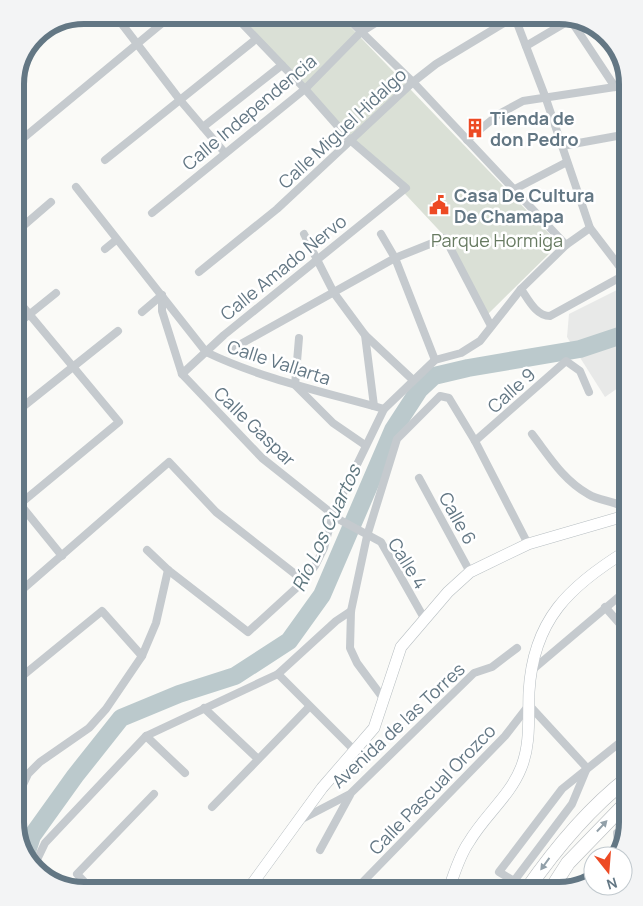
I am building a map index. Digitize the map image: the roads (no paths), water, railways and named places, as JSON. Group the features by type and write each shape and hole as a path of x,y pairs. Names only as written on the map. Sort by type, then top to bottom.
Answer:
{"highway":[{"path":"532,882 549,859 600,800 619,785"},
{"path":"556,882 568,863 619,810"}],"main road":[{"path":"254,882 322,788 374,728 401,646 424,618 470,572 528,544 619,518"},
{"path":"452,882 468,843 510,788 522,768 528,744 531,671 543,628 565,598 593,574 619,556"}],"street":[{"path":"122,24 180,100 226,153"},
{"path":"24,138 161,24"},
{"path":"242,24 305,88 350,140"},
{"path":"353,24 413,82 566,245"},
{"name":"Calle Independencia","path":"152,213 305,88 361,32 374,24"},
{"name":"Calle Miguel Hidalgo","path":"199,272 277,209 413,82 436,64 501,24"},
{"path":"517,24 545,96 590,228 619,264"},
{"path":"526,46 560,24"},
{"path":"574,26 615,87"},
{"path":"105,160 256,39"},
{"path":"203,128 282,65"},
{"path":"466,140 499,114 523,101 545,96 619,86"},
{"path":"562,146 619,136"},
{"name":"Calle Amado Nervo","path":"182,374 316,259 406,188 350,140"},
{"path":"513,190 567,162"},
{"name":"Calle Vallarta","path":"76,187 206,352 228,363 296,385 384,409"},
{"path":"24,225 51,202"},
{"path":"147,550 168,570 248,632 304,581 324,548 333,514 384,409 435,360 461,353 480,341 521,290 566,245 590,228"},
{"path":"304,234 334,293 365,335 413,380"},
{"path":"381,234 395,258 435,360"},
{"name":"Calle Amado Nervo","path":"230,350 395,258 445,238 491,326"},
{"path":"105,249 116,240"},
{"path":"521,290 539,312 550,316 619,278"},
{"path":"24,319 56,293"},
{"path":"142,312 162,295"},
{"path":"162,295 162,311 182,374"},
{"path":"24,309 118,422 24,497"},
{"path":"24,406 118,331"},
{"path":"365,335 374,406"},
{"path":"299,338 296,385 334,423 365,445"},
{"name":"Calle 9","path":"476,442 566,361 580,372 589,392"},
{"name":"Calle Gaspar","path":"182,374 262,458 340,520 360,531"},
{"path":"383,698 357,663 350,648 351,611 367,536 397,440 440,396 449,398 476,442 528,544"},
{"path":"532,434 569,482 591,496 619,503"},
{"path":"24,588 170,462 216,512 304,581"},
{"name":"Calle 6","path":"419,478 470,572"},
{"path":"24,511 62,556"},
{"name":"Calle 4","path":"360,531 381,542 424,618"},
{"path":"24,780 40,762 89,728 106,709 142,656 156,623 168,570"},
{"path":"531,671 619,596"},
{"path":"605,607 619,623"},
{"path":"24,675 102,611 142,656"},
{"path":"37,860 45,844 146,736 278,674 336,621 351,611"},
{"name":"Avenida de las Torres","path":"298,821 350,794 474,673 492,667 517,648"},
{"path":"278,674 355,751"},
{"path":"529,704 587,768"},
{"name":"Calle Pascual Orozco","path":"363,882 505,736 529,704"},
{"path":"212,807 309,707"},
{"path":"204,708 258,759"},
{"path":"146,736 185,773"},
{"path":"587,768 572,804 514,881 499,872 562,789 587,768 619,743"},
{"path":"85,882 77,874 154,794"},
{"path":"320,850 350,794"}],"waterway":[{"name":"Río Los Cuartos","path":"29,846 32,836 75,776 121,718 179,694 235,676 289,641 322,595 393,430 419,390 434,376 468,368 580,349 619,336"}],"place":[{"name":"Tienda de don Pedro","path":"475,128"},
{"name":"Casa De Cultura De Chamapa","path":"439,205"}],"park label":[{"name":"Parque Hormiga","path":"497,240"}]}
